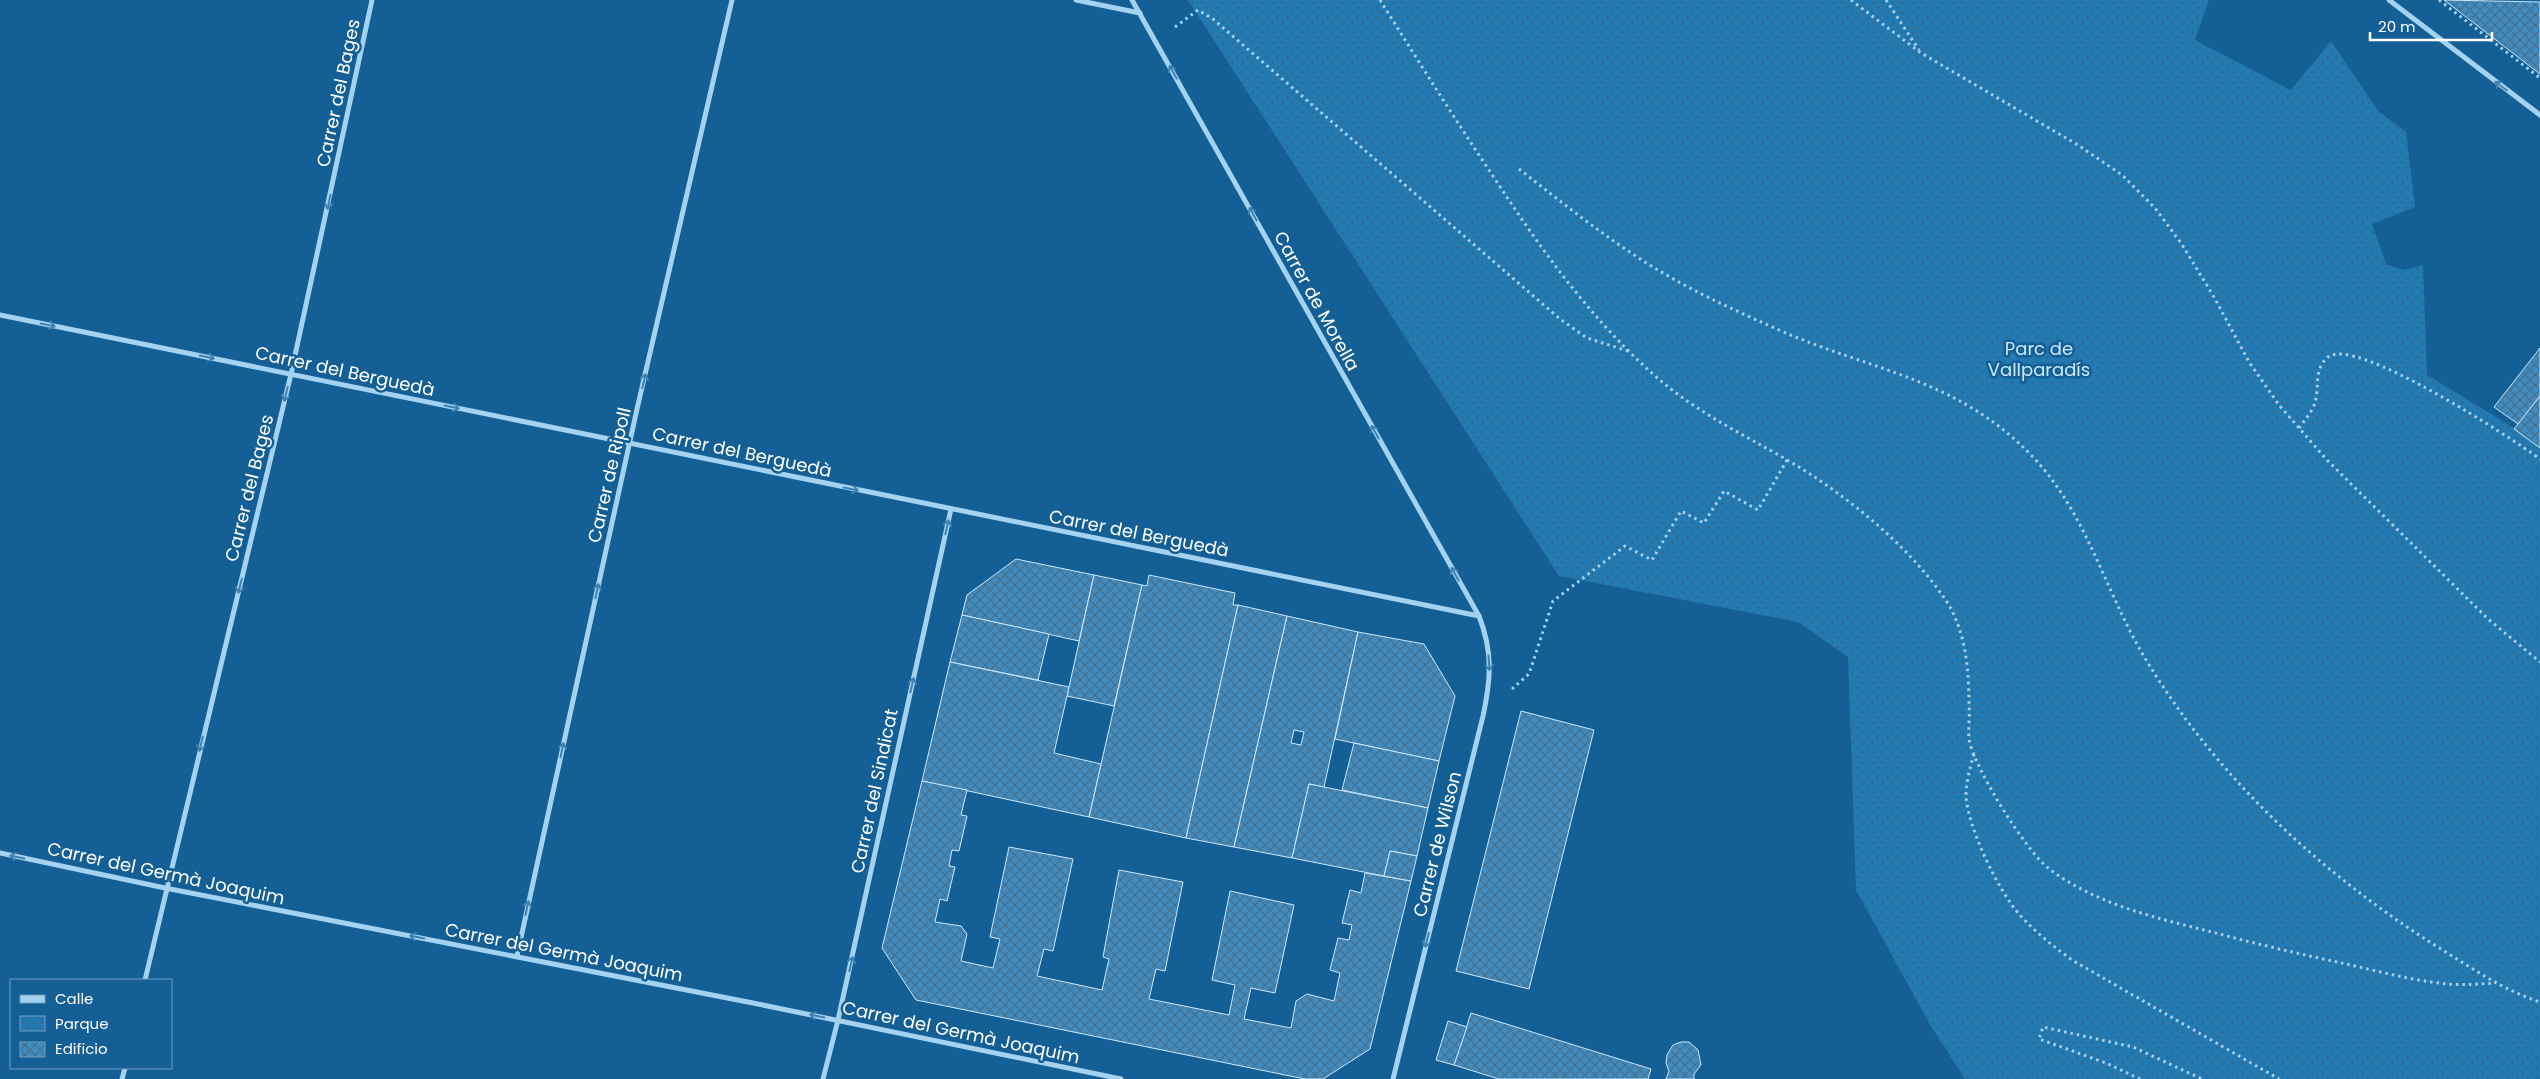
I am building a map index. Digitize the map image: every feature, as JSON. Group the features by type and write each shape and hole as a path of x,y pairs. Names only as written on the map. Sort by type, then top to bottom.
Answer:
{"street":[{"name":"Carrer del Bages","path":"145,979 165,888 291,374 372,0"},
{"name":"Carrer de Ripoll","path":"517,956 630,443 732,0"},
{"path":"1076,0 1140,12"},
{"name":"Carrer de Morella","path":"1132,0 1478,616"},
{"path":"2389,0 2540,115"},
{"name":"Carrer del Berguedà","path":"0,315 1478,616"},
{"name":"Carrer del Sindicat","path":"823,1079 838,1020 951,509"},
{"name":"Carrer de Wilson","path":"1392,1079 1483,716 1490,680 1487,638 1478,616"},
{"name":"Carrer del Germà Joaquim","path":"0,853 165,888 838,1020 1122,1079"}],"path":[{"path":"1380,0 1445,104 1544,254 1631,353 1688,403 1718,423 1822,481 1855,506 1889,536 1946,600 1956,621 1966,652 1969,689 1969,740 1974,754 2002,807 2045,866 2091,894 2144,914 2291,953 2439,983 2495,983"},
{"path":"1850,0 1921,53 2078,145 2122,175 2155,208 2204,281 2249,362 2299,428 2326,459 2406,540 2488,619 2540,662"},
{"path":"1886,0 1921,53"},
{"path":"2439,0 2540,78"},
{"path":"1156,42 1198,10 1220,26 1560,318 1587,338 1631,353"},
{"path":"1519,169 1606,235 1647,263 1687,286 1784,332 1920,381 1952,396 1995,422 2034,458 2059,488 2079,521 2126,624 2145,658 2197,735 2226,770 2309,852 2355,891 2404,926 2495,983 2540,1002"},
{"path":"2299,428 2316,403 2316,380 2320,365 2330,355 2343,352 2361,357 2430,390 2506,433 2540,458"},
{"path":"1483,716 1529,674 1553,601 1625,546 1652,560 1681,511 1704,523 1724,491 1758,510 1787,460"},
{"path":"1974,754 1968,774 1966,796 1970,818 1982,854 2018,913 2043,938 2079,964 2279,1079"},
{"path":"2140,1079 2106,1063 2040,1039 2043,1027 2133,1047 2202,1079"}],"green space":[{"name":"Parc de Vallparadís","path":"1188,0 2209,0 2195,40 2291,90 2331,41 2379,112 2406,132 2415,207 2372,224 2386,264 2403,270 2423,265 2427,375 2509,425 2540,448 2540,1079 1965,1079 1929,1023 1856,890 1848,657 1798,622 1559,576"}],"building":[{"path":"2444,0 2540,2 2540,74"},
{"path":"2540,348 2540,396 2518,424 2494,407"},
{"path":"2540,396 2540,448 2514,429"},
{"path":"1016,559 1094,575 1079,641 962,615 967,595"},
{"path":"1094,575 1142,585 1114,706 1067,696"},
{"path":"1149,575 1235,593 1233,605 1238,605 1186,838 1089,817 1142,585 1147,586"},
{"path":"1238,605 1287,616 1234,847 1186,838"},
{"path":"962,615 1049,634 1038,680 950,662"},
{"path":"1287,616 1358,632 1324,787 1309,784 1292,858 1234,847","holes":["1294,730 1304,732 1301,745 1291,743"]},
{"path":"1358,632 1424,644 1455,696 1439,761 1335,739"},
{"path":"950,662 1069,687 1054,753 1101,764 1089,817 922,781"},
{"path":"1521,711 1594,730 1529,989 1456,971"},
{"path":"1354,743 1439,761 1428,808 1342,790"},
{"path":"922,781 967,790 961,815 967,816 959,851 952,850 949,866 955,867 947,901 940,899 935,922 961,926 967,934 961,961 993,968 1000,939 990,937 1009,847 1073,859 1053,951 1044,949 1037,976 1102,990 1109,959 1103,957 1119,870 1183,882 1165,971 1156,969 1149,999 1229,1015 1235,985 1212,980 1230,891 1294,905 1275,993 1251,988 1244,1019 1291,1028 1296,1001 1307,994 1334,1001 1340,973 1330,970 1338,938 1349,940 1352,925 1342,923 1350,890 1361,893 1365,873 1411,881 1370,1049 1323,1079 1305,1079 916,1000 882,948"},
{"path":"1309,784 1428,808 1417,856 1390,851 1384,876 1292,858"},
{"path":"1390,851 1417,856 1411,881 1384,876"},
{"path":"1471,1013 1651,1069 1648,1079 1499,1079 1454,1065"},
{"path":"1448,1021 1467,1027 1454,1065 1436,1060"},
{"path":"1689,1042 1698,1050 1701,1065 1694,1074 1694,1079 1666,1079 1669,1071 1666,1063 1667,1055 1673,1045"}]}
